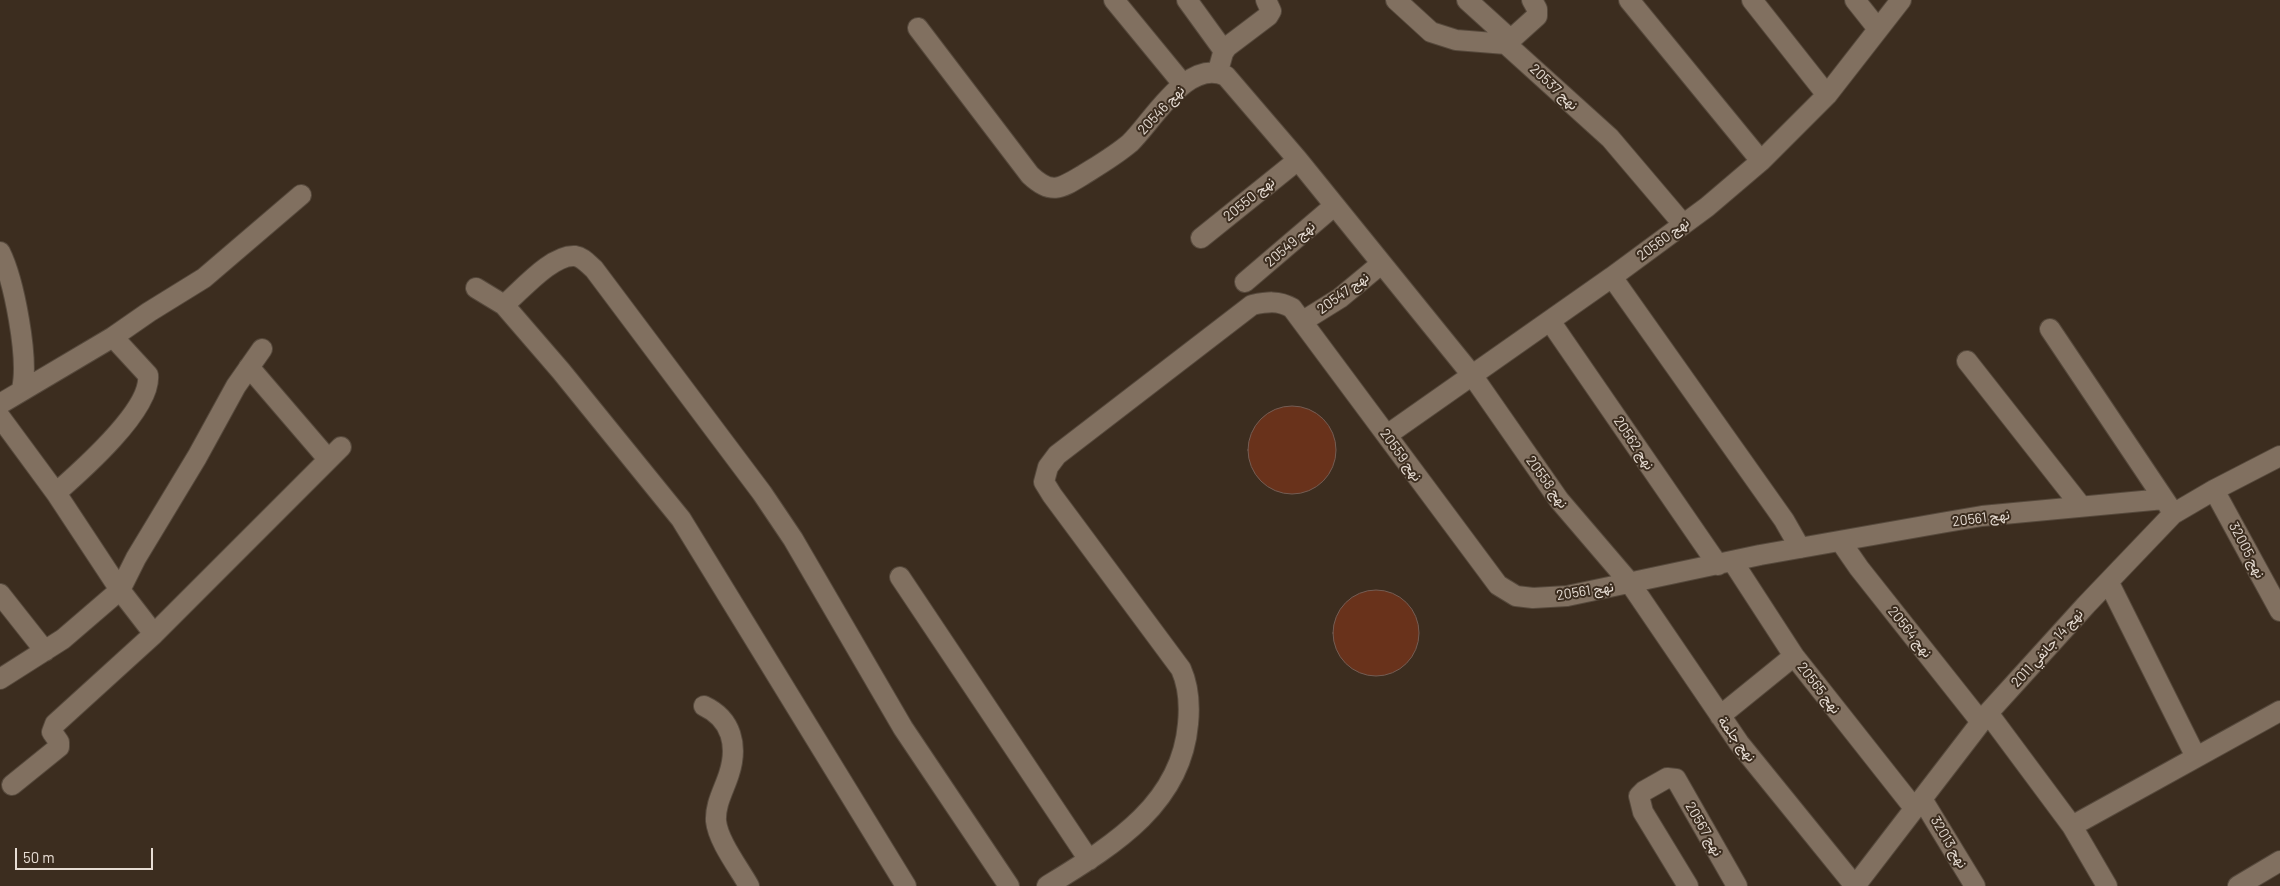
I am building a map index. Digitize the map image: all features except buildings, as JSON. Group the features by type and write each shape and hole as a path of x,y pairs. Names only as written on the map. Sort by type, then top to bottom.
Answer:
{"street":[{"path":"1114,0 1183,84"},
{"path":"1187,0 1224,51"},
{"path":"1266,0 1271,11 1268,16 1224,51 1218,71 1226,76 1298,160 1472,376"},
{"path":"1396,0 1431,32 1456,40 1508,42 1537,16 1537,8 1532,0"},
{"name":"نهج 20537","path":"1467,0 1508,42 1610,138 1683,224"},
{"path":"1629,0 1760,161"},
{"path":"1752,0 1827,95"},
{"path":"1855,0 1878,29"},
{"name":"نهج 20560","path":"1387,435 1550,321 1616,282 1683,224 1708,207 1760,161 1827,95 1901,0"},
{"name":"نهج 20546","path":"918,28 1030,175 1040,185 1051,189 1065,186 1119,152 1183,84 1208,73 1218,71"},
{"name":"نهج 20550","path":"1201,238 1298,160"},
{"path":"0,404 22,389 113,337 204,278 301,195"},
{"name":"نهج 20549","path":"1245,282 1334,206"},
{"path":"504,305 554,262 575,256 583,259 594,269 762,493 793,540 903,728 1009,886"},
{"path":"2,264 19,327 24,378 22,389"},
{"name":"نهج 20547","path":"1297,315 1340,298 1381,264"},
{"path":"1616,282 1784,520 1800,548"},
{"path":"476,288 504,305 561,371 680,519 906,886"},
{"path":"1047,886 1104,851 1144,818 1165,791 1186,746 1190,710 1188,684 1181,669 1044,482 1048,467 1057,455 1252,305 1273,301 1284,304 1297,315"},
{"name":"نهج 20559","path":"1297,315 1498,585 1516,596"},
{"name":"نهج 20562","path":"1550,321 1725,563"},
{"path":"2050,329 2169,506"},
{"path":"56,493 106,448 147,391 148,375 113,337"},
{"path":"0,679 63,639 120,590 136,558 249,367 262,349"},
{"path":"1967,361 2081,506"},
{"path":"12,785 59,747 59,742 52,732 55,724 154,634 334,453 249,367"},
{"name":"نهج 20558","path":"1472,376 1559,500 1630,583"},
{"path":"0,417 56,493 120,590 154,634"},
{"name":"نهج 14 جانفي 2011","path":"1855,886 1873,879 1918,803 1985,717 2109,583 2169,506 2214,490 2280,456"},
{"name":"نهج 32005","path":"2214,490 2280,611"},
{"name":"نهج 20561","path":"1516,596 1533,598 1567,596 1800,548 1982,516 2081,506 2169,506"},
{"name":"نهج 20564","path":"1841,542 1858,568 1985,717 2072,826 2099,884"},
{"name":"نهج 20565","path":"1725,563 1794,656 1918,803"},
{"path":"900,577 1089,860"},
{"name":"نهج جلمة","path":"1630,583 1720,716 1855,886"},
{"path":"2109,583 2196,758"},
{"path":"0,594 45,651"},
{"path":"1720,716 1794,656"},
{"path":"704,706 717,712 728,725 732,739 730,771 722,791 716,820 718,833 748,886"},
{"path":"2072,826 2280,711"},
{"name":"نهج 20567","path":"1688,886 1640,804 1639,796 1644,791 1667,778 1676,779 1737,886"},
{"name":"نهج 32013","path":"1918,803 1975,886"},
{"path":"2238,886 2280,860"}]}
